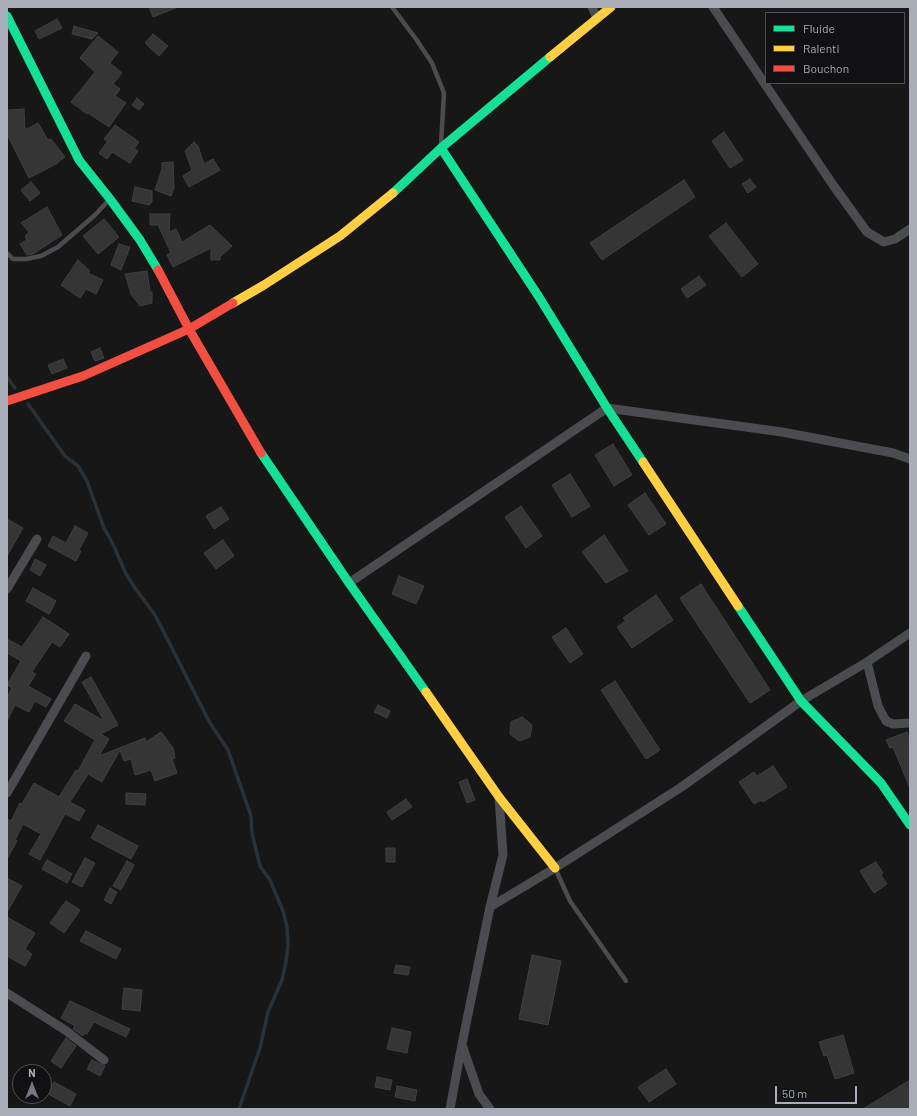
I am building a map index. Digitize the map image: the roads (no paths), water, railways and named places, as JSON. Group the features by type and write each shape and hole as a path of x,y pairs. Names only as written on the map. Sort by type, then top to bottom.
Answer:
{"street":[{"path":"592,7 596,18"},
{"path":"7,401 83,376 189,329 264,285 340,236 396,191 441,148 611,7"},
{"path":"713,7 833,185 867,232 884,242 895,239 910,229"},
{"path":"7,16 79,160 110,199 144,247 164,280 189,329 262,455 349,583 499,797 556,868"},
{"path":"441,148 539,297 608,408 801,701 881,783 910,824"},
{"path":"349,583 608,408 782,432 893,453 910,460"},
{"path":"7,589 37,539"},
{"path":"490,907 556,868 683,786 801,701 867,662 910,633"},
{"path":"7,793 86,656"},
{"path":"867,662 878,706 886,721 892,724 910,723"},
{"path":"450,1109 490,907 504,855 499,797"},
{"path":"7,993 66,1030 104,1060"},
{"path":"462,1044 479,1094 490,1109"}],"lane":[{"path":"392,7 432,63 444,93 441,148"},
{"path":"7,253 13,259 26,259 41,256 58,247 95,215 110,199"},
{"path":"556,868 570,902 626,981"}],"waterway":[{"path":"7,377 15,388"},
{"path":"28,404 65,456 78,466 87,481 104,528 126,574 155,615 210,723 228,750 251,816 252,833 260,866 270,880 283,911 287,927 288,945 286,962 282,980 268,1012 260,1048 239,1109"}]}
